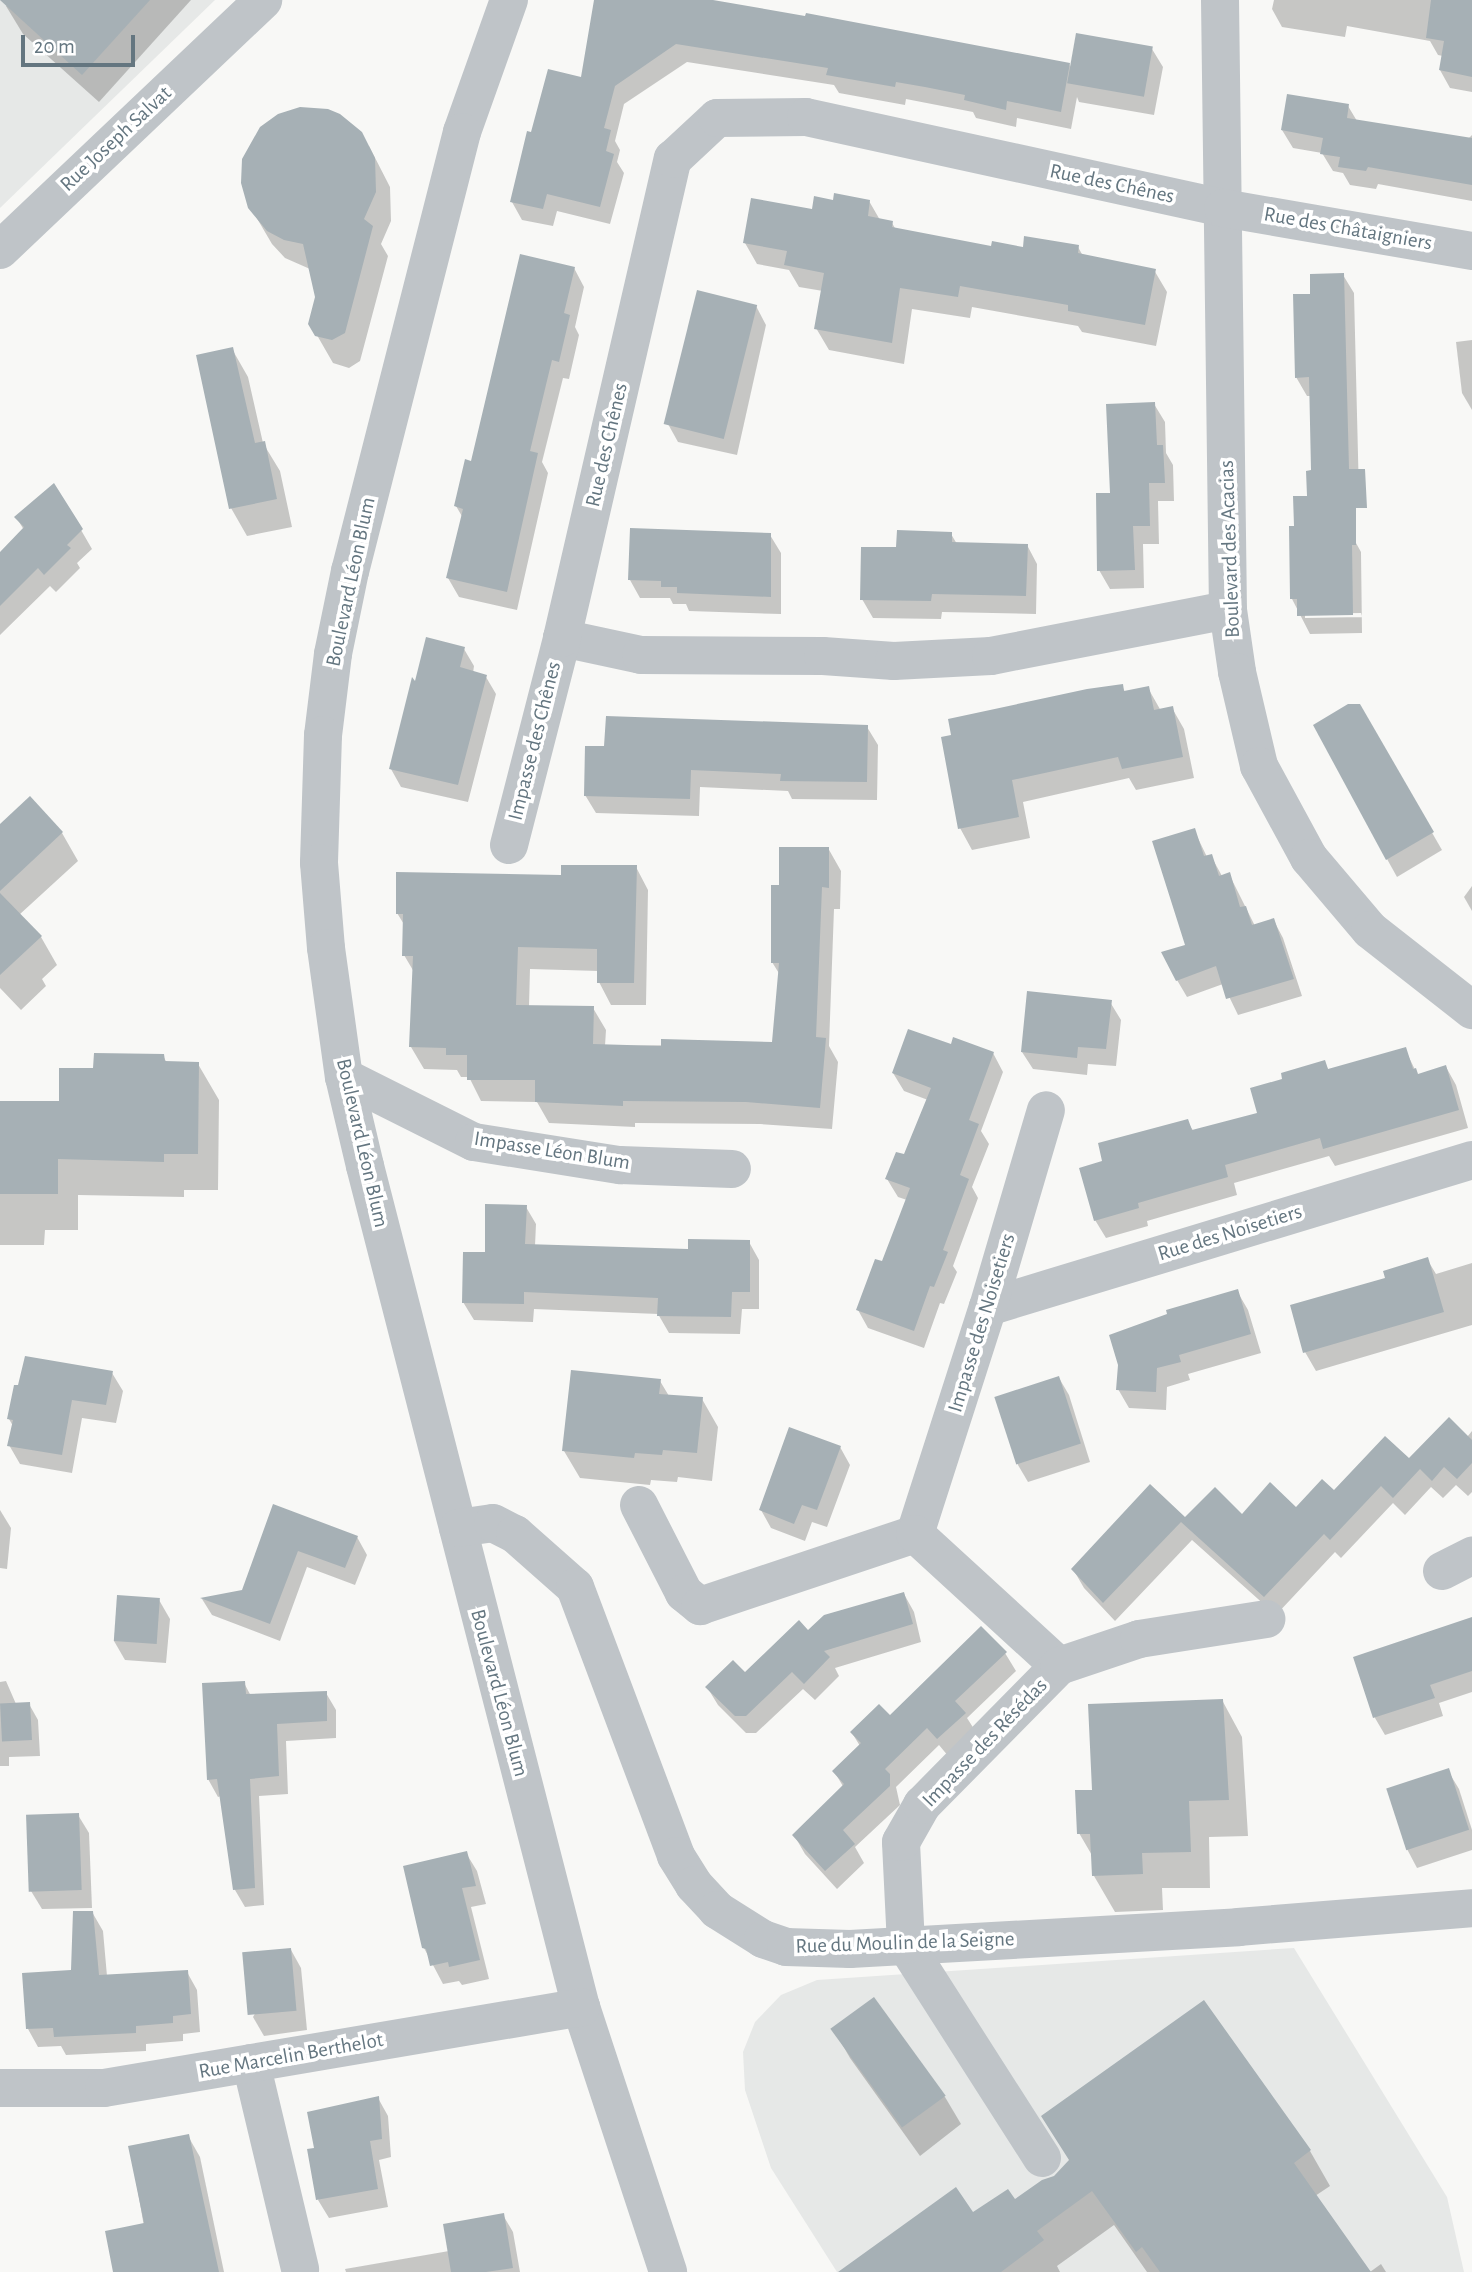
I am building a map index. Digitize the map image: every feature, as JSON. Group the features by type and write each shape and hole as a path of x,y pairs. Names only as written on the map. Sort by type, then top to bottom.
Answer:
{"street":[{"name":"Rue Joseph Salvat","path":"0,250 263,0"},
{"name":"Boulevard Léon Blum","path":"509,0 462,132 350,571 334,654 323,735 319,863 326,948 344,1077 581,2007 668,2272"},
{"name":"Boulevard des Acacias","path":"1220,0 1228,610 1237,673 1259,766 1309,858 1370,930 1472,1010"},
{"name":"Rue des Chênes","path":"562,638 673,159 717,118 806,117 1223,208"},
{"name":"Rue des Châtaigniers","path":"1223,208 1472,251"},
{"path":"562,638 641,655 823,656 894,661 991,656 1228,610"},
{"name":"Impasse des Chênes","path":"509,845 562,638"},
{"name":"Impasse Léon Blum","path":"344,1077 474,1142 620,1165 732,1169"},
{"name":"Impasse des Noisetiers","path":"915,1534 988,1307 1046,1110"},
{"name":"Rue des Noisetiers","path":"988,1307 1472,1160"},
{"path":"639,1505 684,1593 700,1606 915,1534 1059,1666"},
{"name":"Rue du Moulin de la Seigne","path":"458,1528 493,1522 515,1534 575,1587 676,1856 694,1885 716,1910 762,1940 786,1947 850,1949 1238,1927 1472,1908"},
{"name":"Impasse des Résédas","path":"906,1945 901,1842 922,1805 1059,1666 1139,1640 1266,1619"},
{"path":"906,1945 1042,2158"},
{"name":"Rue Marcelin Berthelot","path":"0,2088 104,2088 581,2007"},
{"path":"251,2063 300,2269"}],"shaded area":[{"path":"0,0 215,0 0,208"},
{"path":"1294,1948 1447,2197 1464,2272 837,2272 771,2168 745,2090 743,2052 755,2022 781,1995 817,1980"}],"building":[{"path":"0,0 150,0 82,75"},
{"path":"594,0 713,0 805,16 806,13 1070,63 1061,112 1007,101 1006,110 964,100 965,95 896,82 895,87 826,75 828,68 676,44 615,86 604,128 611,130 606,151 614,154 600,207 547,194 543,209 510,202 527,131 531,132 548,69 581,77"},
{"path":"1431,0 1472,0 1472,77 1439,70 1444,41 1426,38"},
{"path":"1076,33 1153,47 1144,97 1067,83"},
{"path":"1287,94 1349,104 1347,118 1472,138 1472,185 1368,167 1366,171 1338,167 1340,157 1320,154 1323,138 1281,130"},
{"path":"300,107 328,109 340,114 362,132 375,158 376,192 364,219 373,226 345,333 332,340 315,336 308,324 315,297 303,244 284,240 267,231 248,208 241,183 242,159 260,127 278,114"},
{"path":"834,193 870,200 868,216 893,221 892,227 991,246 992,241 1023,247 1024,236 1079,245 1078,253 1156,269 1145,325 1068,311 1068,305 960,286 958,297 900,288 892,343 814,329 824,273 784,265 787,251 743,243 751,198 812,209 814,196 833,200"},
{"path":"520,254 575,267 564,313 570,315 559,362 552,360 530,451 538,453 507,592 446,578 463,509 454,506 465,459 471,461"},
{"path":"1344,273 1349,469 1365,469 1367,508 1356,508 1356,545 1352,545 1353,615 1297,616 1297,599 1290,599 1289,526 1294,526 1293,496 1307,496 1306,471 1311,470 1309,377 1295,378 1293,294 1310,294 1310,274"},
{"path":"697,290 757,305 724,439 664,424"},
{"path":"233,347 255,443 265,441 277,499 229,509 196,355"},
{"path":"1155,402 1157,445 1163,445 1165,483 1149,483 1150,526 1133,526 1135,570 1097,571 1096,493 1110,493 1106,404"},
{"path":"54,483 83,529 67,545 71,548 44,575 38,568 0,606 0,552 24,527 14,517"},
{"path":"630,528 771,533 771,597 677,593 677,587 661,587 661,581 628,580"},
{"path":"897,530 952,532 952,542 1028,544 1026,596 932,594 931,601 860,600 861,547 896,547"},
{"path":"426,637 465,647 460,667 487,675 458,785 389,769 412,677 415,681"},
{"path":"1123,684 1124,691 1149,686 1154,710 1173,706 1183,757 1122,769 1118,757 1012,780 1019,817 958,829 941,737 951,735 948,719 1087,689"},
{"path":"1348,704 1360,704 1434,832 1386,860 1313,725"},
{"path":"606,716 868,725 867,782 780,781 781,774 691,770 690,799 584,796 585,746 604,746"},
{"path":"30,796 63,832 0,891 0,824"},
{"path":"1195,828 1204,856 1212,854 1219,876 1230,872 1240,907 1246,906 1252,925 1274,918 1294,979 1226,999 1216,966 1176,981 1161,952 1185,945 1152,841"},
{"path":"779,847 829,847 829,888 822,887 816,1037 826,1038 820,1108 746,1102 623,1101 623,1106 535,1102 535,1080 467,1080 467,1055 446,1055 446,1048 409,1047 413,956 402,956 403,914 396,914 396,872 561,875 561,865 637,865 634,983 597,983 597,949 518,947 516,1005 594,1006 593,1044 661,1046 661,1039 772,1042 779,963 771,963 771,885 779,885"},
{"path":"0,893 42,936 0,975"},
{"path":"1027,991 1112,1000 1106,1049 1078,1047 1077,1058 1021,1052"},
{"path":"908,1029 951,1044 953,1037 994,1052 969,1120 979,1124 960,1175 969,1179 943,1250 948,1252 934,1287 930,1286 914,1331 856,1310 875,1259 882,1261 910,1188 885,1179 896,1152 904,1154 931,1088 892,1073"},
{"path":"1406,1047 1413,1069 1416,1068 1418,1074 1446,1065 1459,1110 1323,1149 1320,1138 1225,1165 1228,1177 1138,1203 1139,1208 1094,1221 1079,1168 1102,1161 1098,1143 1188,1119 1192,1130 1257,1113 1250,1088 1282,1079 1281,1073 1325,1060 1328,1069"},
{"path":"94,1053 164,1054 165,1061 199,1062 198,1154 164,1154 164,1162 58,1159 58,1194 0,1194 0,1101 59,1101 59,1068 93,1068"},
{"path":"485,1204 527,1205 525,1244 688,1249 688,1239 750,1240 750,1292 732,1292 731,1317 657,1316 658,1298 524,1292 524,1304 462,1303 463,1252 485,1252"},
{"path":"1428,1257 1444,1312 1303,1353 1290,1305 1385,1278 1383,1271"},
{"path":"1238,1289 1251,1334 1179,1355 1181,1362 1157,1368 1156,1392 1116,1390 1118,1365 1109,1335 1167,1314 1166,1310"},
{"path":"25,1356 113,1371 106,1405 72,1400 62,1455 7,1446 13,1420 7,1419 14,1385 18,1385"},
{"path":"571,1370 661,1379 659,1394 703,1397 697,1453 663,1450 662,1455 635,1453 634,1458 562,1451"},
{"path":"1059,1376 1081,1444 1016,1465 994,1397"},
{"path":"1449,1417 1472,1440 1472,1463 1457,1479 1444,1467 1432,1481 1420,1469 1393,1498 1381,1486 1330,1540 1324,1534 1264,1597 1181,1522 1103,1603 1071,1569 1150,1484 1185,1517 1215,1487 1242,1514 1270,1482 1296,1507 1322,1479 1334,1490 1385,1436 1409,1458"},
{"path":"789,1427 841,1446 817,1510 802,1505 794,1524 759,1510"},
{"path":"273,1504 358,1536 345,1568 298,1551 270,1624 200,1598 242,1590"},
{"path":"904,1592 913,1624 824,1651 830,1657 804,1684 792,1672 746,1716 735,1716 705,1687 733,1660 745,1672 799,1620 808,1630 824,1615"},
{"path":"117,1595 160,1598 157,1644 114,1641"},
{"path":"1472,1617 1472,1671 1430,1685 1435,1698 1373,1718 1353,1657"},
{"path":"981,1626 1007,1652 955,1701 966,1713 937,1739 927,1728 885,1769 890,1774 890,1786 843,1830 855,1844 825,1871 792,1835 844,1784 832,1771 861,1743 850,1732 879,1704 890,1715"},
{"path":"245,1681 246,1694 327,1691 327,1721 277,1724 279,1776 250,1779 255,1888 233,1890 217,1779 207,1780 202,1683"},
{"path":"1223,1699 1229,1800 1189,1801 1191,1852 1142,1853 1143,1874 1092,1876 1090,1834 1077,1834 1075,1790 1092,1790 1088,1704"},
{"path":"30,1702 32,1740 2,1742 0,1704"},
{"path":"1449,1768 1469,1830 1406,1850 1386,1788"},
{"path":"79,1813 82,1890 29,1892 26,1815"},
{"path":"467,1851 476,1886 462,1888 480,1960 449,1967 448,1962 430,1966 426,1949 422,1948 403,1866"},
{"path":"73,1911 93,1911 99,1975 188,1970 191,2014 173,2016 173,2023 136,2026 136,2033 54,2037 53,2028 26,2029 22,1973 71,1970"},
{"path":"291,1948 296,2011 248,2015 242,1952"},
{"path":"874,1997 946,2096 902,2127 830,2029"},
{"path":"1204,2000 1311,2150 1294,2163 1371,2272 1160,2272 1142,2247 1136,2252 1092,2191 1037,2231 1044,2240 1001,2272 838,2272 956,2187 973,2212 1008,2189 1015,2199 1042,2180 1054,2176 1069,2160 1041,2116"},
{"path":"379,2096 382,2139 370,2141 378,2189 316,2200 307,2149 314,2148 307,2112"},
{"path":"189,2134 219,2272 113,2272 105,2231 144,2223 128,2146"},
{"path":"504,2213 513,2268 486,2272 451,2272 443,2224"}]}
